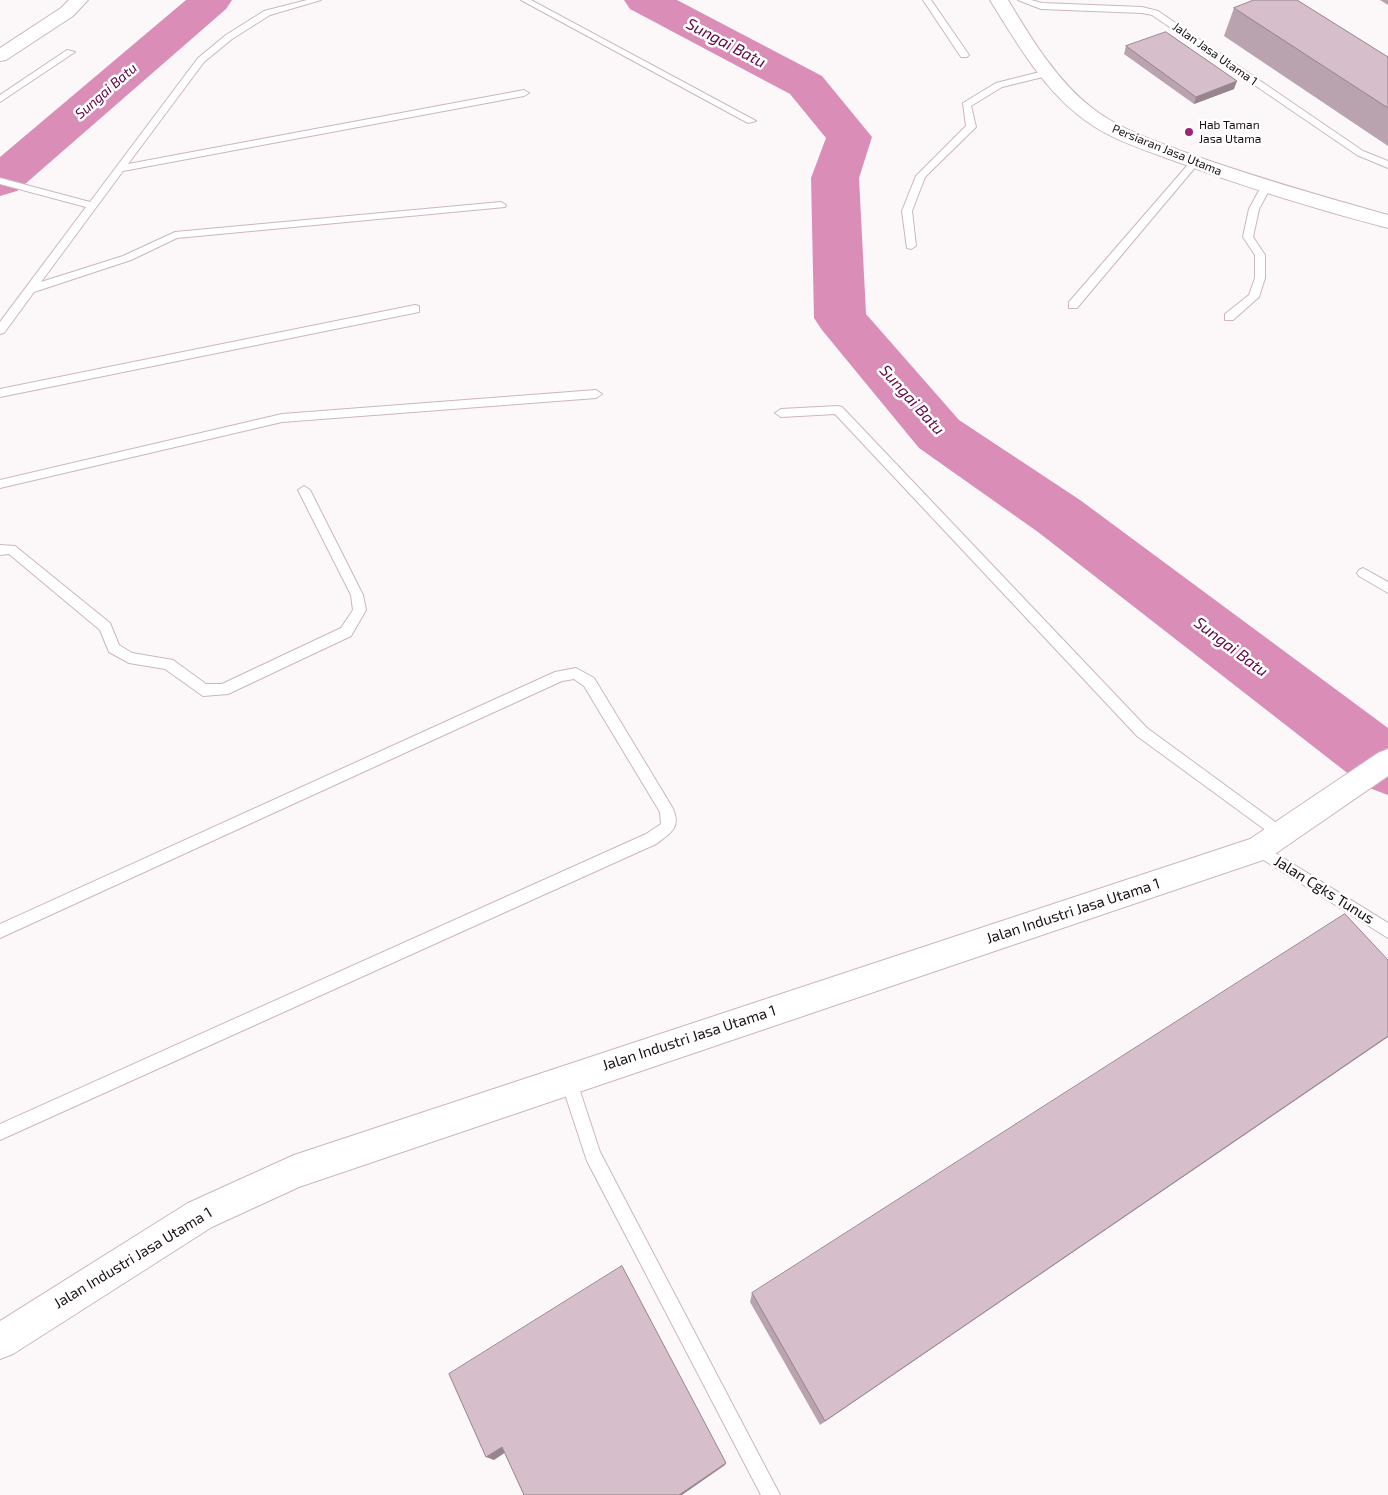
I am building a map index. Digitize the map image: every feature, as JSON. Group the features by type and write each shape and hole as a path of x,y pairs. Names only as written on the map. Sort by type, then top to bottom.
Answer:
{"street":[{"path":"0,56 67,12 79,0"},
{"name":"Persiaran Jasa Utama","path":"999,0 1040,65 1076,104 1115,131 1266,187 1388,222"},
{"name":"Jalan Industri Jasa Utama 1","path":"0,1341 200,1215 294,1172 1270,841 1388,761"}],"lane":[{"path":"0,330 201,60 230,37 267,13 317,0"},
{"path":"525,0 751,121"},
{"path":"927,0 964,55"},
{"name":"Jalan Jasa Utama 1","path":"1022,0 1041,6 1072,4 1142,10 1155,14 1360,153 1388,165"},
{"path":"0,99 70,52"},
{"path":"911,246 907,211 910,202 921,176 971,127 966,105 999,85 1048,74"},
{"path":"120,169 524,93"},
{"path":"1073,305 1195,162"},
{"path":"0,181 93,206"},
{"path":"1229,317 1254,297 1260,278 1260,255 1248,237 1254,209 1266,187"},
{"path":"30,289 128,258 175,235 501,206"},
{"path":"0,393 415,310"},
{"path":"0,484 282,418 596,394"},
{"name":"Jalan Cgks Tunus","path":"781,414 838,410 1142,732 1270,841 1388,931"},
{"path":"0,550 11,550 105,627 114,648 128,658 168,664 203,690 223,690 346,632 360,610 356,595 304,490"},
{"path":"1363,573 1388,588"},
{"path":"0,931 560,676 576,674 589,682 667,811 668,827 650,839 0,1132"},
{"path":"568,1078 593,1155 771,1495"}],"building":[{"path":"1254,0 1297,0 1388,57 1388,108 1234,8"},
{"path":"1166,32 1237,81 1196,97 1126,46"},
{"path":"1345,914 1388,960 1388,1036 825,1421 752,1293"},
{"path":"622,1266 726,1463 679,1495 524,1495 502,1447 486,1457 449,1374"}],"waterway":[{"name":"Sungai Batu","path":"0,181 211,0"},
{"name":"Sungai Batu","path":"645,0 806,85 849,137 835,178 840,318 939,434 1059,516 1388,766"}],"place":[{"name":"Hab Taman Jasa Utama","path":"1189,132"}]}
